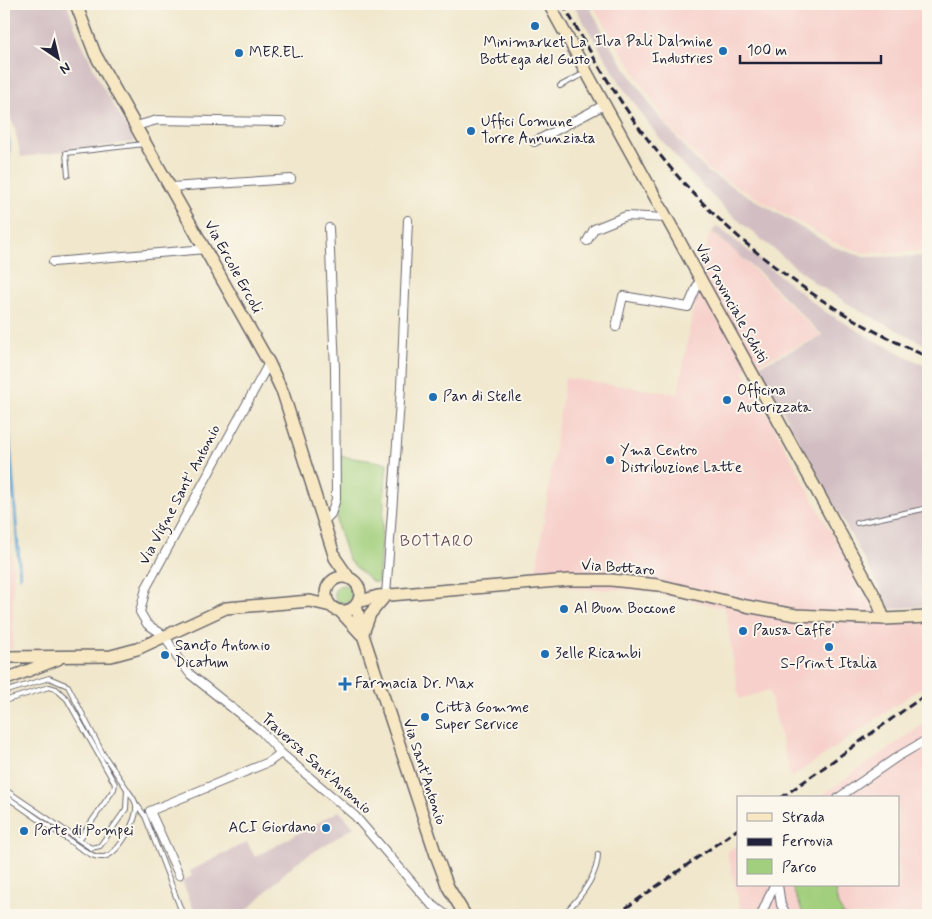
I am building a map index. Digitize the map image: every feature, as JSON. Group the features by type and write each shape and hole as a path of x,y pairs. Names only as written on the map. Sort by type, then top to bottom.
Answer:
{"street":[{"name":"Via Ercole Ercoli","path":"76,4 95,54 269,363 283,393 335,558 349,578"},
{"name":"Via Provinciale Schiti","path":"549,4 877,600 884,619"},
{"path":"534,142 604,105"},
{"path":"136,126 157,120 282,122"},
{"path":"171,187 291,179"},
{"path":"587,241 594,229 606,226 618,218 667,218"},
{"path":"363,635 370,614 382,595 402,388 408,220"},
{"path":"324,521 331,514 336,499 335,368 329,228"},
{"path":"53,262 206,249"},
{"path":"616,327 623,296 688,307 700,279"},
{"name":"Via Vigne Sant' Antonio","path":"166,636 147,624 140,612 146,588 269,363"},
{"name":"Via Ercole Ercoli","path":"328,587 335,558"},
{"path":"310,601 338,578 349,578 358,586 382,595"},
{"name":"Via Bottaro","path":"357,603 382,595 569,580 611,580 658,585 770,611 832,617 884,619 928,617"},
{"path":"4,657 123,654 226,608 310,601 349,610 357,603 360,591 358,586"},
{"path":"328,587 326,596 336,608"},
{"name":"Via Sant'Antonio","path":"357,603 363,635 440,868 463,915"},
{"name":"Via Sant'Antonio","path":"336,608 363,635"},
{"name":"Traversa Sant'Antonio","path":"166,636 176,657 191,675 261,731 281,753 355,816 430,903 446,915"},
{"path":"4,680 66,656"},
{"path":"841,796 897,757 928,739"},
{"path":"179,875 150,811 269,762 281,753"},
{"path":"761,915 776,886"},
{"path":"776,886 780,906 786,915"}],"lane":[{"path":"560,86 587,72"},
{"path":"68,175 66,153 146,144"},
{"path":"857,523 928,508"},
{"path":"4,692 49,678 68,686 103,754 144,816 183,915"},
{"path":"4,701 49,687 56,689 67,699 115,784 114,789 79,840"},
{"path":"4,789 91,848 100,846 126,809 127,788"},
{"path":"4,794 91,855 103,857 112,852 120,843 136,815 136,803"},
{"path":"136,815 144,816"},
{"path":"563,915 594,874 598,862 598,854"}],"shaded area":[{"path":"4,4 67,4 78,35 100,82 135,142 21,157 15,129 4,101"},
{"path":"573,4 588,4 612,48 654,110 692,156 708,172 834,247 864,257 928,256 928,346 860,311 815,283 727,211 687,170 654,131 622,86"},
{"path":"592,4 928,4 928,252 865,253 835,243 710,171 666,123"},
{"path":"717,226 824,311 874,340 928,367 928,606 888,609 888,603 758,366 823,336 760,273 712,232"},
{"path":"710,232 733,249 821,336 743,370 875,613 928,612 928,683 791,778 769,690 739,699 725,608 644,590 576,589 536,573 565,378 678,394 695,298"},
{"path":"4,452 13,572 13,649 4,649"},
{"path":"928,721 928,915 742,915 727,852 737,845 737,886 900,886 900,796 821,796"},
{"path":"339,811 354,827 294,864 242,915 196,915 182,881 192,876 190,871 247,842 255,857"}],"green space":[{"path":"339,456 387,463 378,582 373,582 349,561 337,525"},
{"path":"339,585 347,585 352,590 350,601 339,603 334,598 334,590"},
{"path":"791,886 834,886 838,905 844,915 804,915"}],"waterway":[{"path":"4,127 9,142 4,326"},
{"path":"4,361 20,577"}],"railway":[{"path":"563,4 605,76 652,145 710,211 743,241 813,294 888,338 928,357"},
{"path":"784,796 928,693"},
{"path":"616,915 737,830"}],"place":[{"name":"Minimarket La Bottega del Gusto","path":"535,26"},
{"name":"Ilva Pali Dalmine Industries","path":"723,51"},
{"name":"MER.EL.","path":"239,53"},
{"name":"Uffici Comune Torre Annunziata","path":"471,131"},
{"name":"Pan di Stelle","path":"433,397"},
{"name":"Officina Autorizzata","path":"727,400"},
{"name":"Yma Centro Distribuzione Latte","path":"610,460"},
{"name":"Al Buon Boccone","path":"564,609"},
{"name":"Pausa Caffe'","path":"743,631"},
{"name":"S-Print Italia","path":"829,647"},
{"name":"3elle Ricambi","path":"545,654"},
{"name":"Sancto Antonio Dicatum","path":"165,655"},
{"name":"Farmacia Dr. Max","path":"345,684"},
{"name":"Città Gomme Super Service","path":"425,717"},
{"name":"ACI Giordano","path":"326,828"},
{"name":"Porte di Pompei","path":"24,831"}],"district":[{"name":"BOTTARO","path":"437,541"}]}
